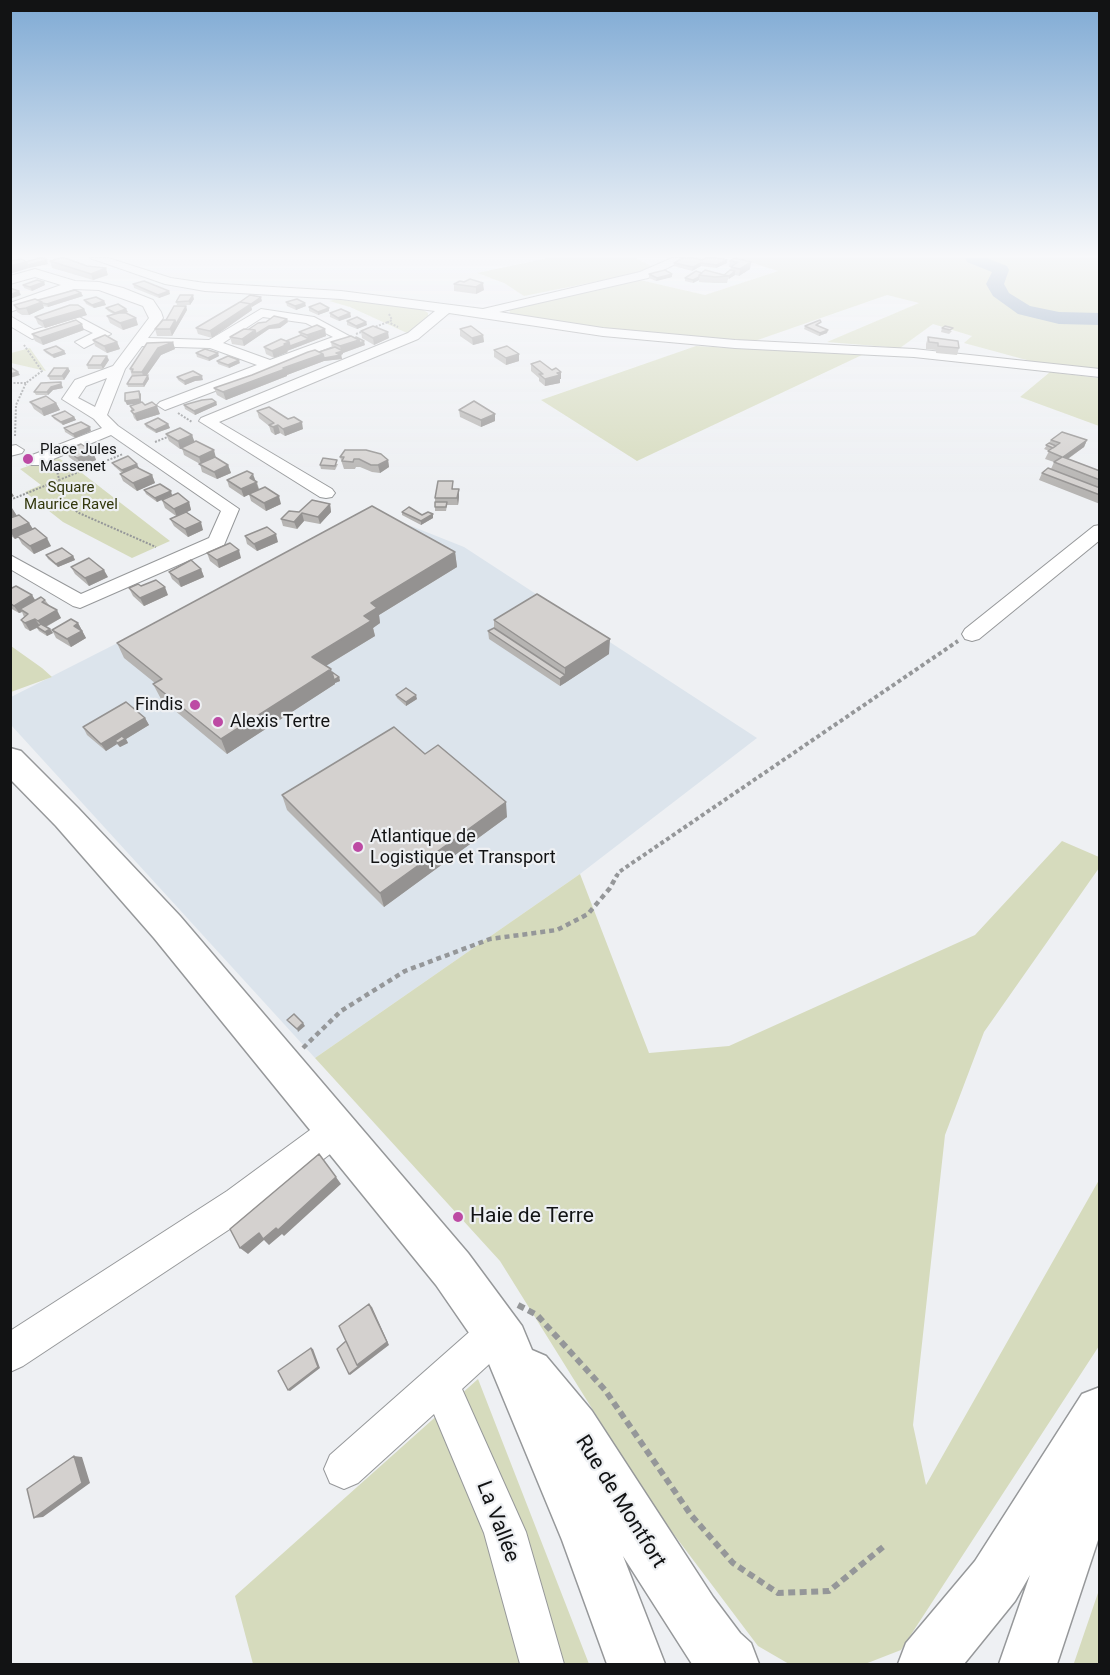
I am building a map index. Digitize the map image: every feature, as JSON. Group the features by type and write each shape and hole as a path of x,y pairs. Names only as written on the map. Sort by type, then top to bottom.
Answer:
{"main road":[{"path":"10,759 67,817 167,927 452,1269 504,1325 548,1448 587,1534 636,1665"},
{"name":"Rue de Montfort","path":"504,1325 574,1429 693,1617 719,1654 730,1665"},
{"path":"927,1665 995,1581 1100,1412"},
{"path":"1028,1665 1100,1452"}],"street":[{"path":"84,344 82,342 98,336"},
{"path":"99,416 118,369 142,336"},
{"path":"212,345 226,336"},
{"path":"207,421 413,336"},
{"path":"649,336 735,344 914,353 1100,373"},
{"path":"165,405 344,337"},
{"path":"137,342 212,345 270,365"},
{"path":"10,561 80,603 217,541 230,509 112,429 99,416 70,399 80,383 118,369"},
{"path":"207,421 326,493"},
{"path":"36,460 112,429"},
{"path":"972,634 1100,530"},
{"path":"10,1353 239,1203 336,1130"},
{"path":"344,1469 504,1325"},
{"name":"La Vallée","path":"440,1383 505,1533 542,1665"}],"path":[{"path":"14,450 13,427 16,405 26,383 42,371 23,344 31,336"},
{"path":"10,383 26,383"},
{"path":"188,428 207,421"},
{"path":"10,500 179,432"},
{"path":"36,460 58,474 63,502 156,547"},
{"path":"284,1066 340,1011 405,971 490,939 557,930 588,914 610,888 619,872 945,648 972,634"},
{"path":"504,1325 537,1315 605,1390 692,1515 733,1563 778,1593 829,1591 883,1547"}],"shaded area":[{"path":"376,512 464,547 757,738 580,874 315,1058 11,725 11,697"}],"green space":[{"path":"687,336 769,336 752,342"},
{"path":"841,336 916,336 900,348 827,342"},
{"path":"972,336 1099,336 1099,370 1036,364 964,343"},
{"path":"696,346 862,355 637,461 541,400"},
{"path":"30,348 46,371 11,363 11,353"},
{"path":"1050,372 1099,378 1099,426 1020,397"},
{"name":"Square Maurice Ravel","path":"55,456 78,470 170,541 132,558 63,522 25,492 41,485 20,469"},
{"path":"11,646 42,668 52,677 11,692"},
{"path":"1062,841 1099,857 1099,868 984,1032 945,1135 913,1425 926,1485 1099,1180 1099,1346 901,1650 865,1664 789,1664 758,1646 654,1508 500,1261 315,1058 580,874 649,1053 729,1046 975,935"},
{"path":"478,1379 589,1664 253,1664 235,1596"},
{"path":"1099,1590 1099,1664 1073,1664 1074,1663"}],"building":[{"path":"107,336 117,342 104,346 93,340"},
{"path":"231,336 246,336 242,339"},
{"path":"298,336 309,339 290,346 286,341"},
{"path":"350,336 359,340 340,346 331,342"},
{"path":"928,337 958,341 959,348 938,346 938,343 929,342"},
{"path":"281,339 289,342 272,351 264,347"},
{"path":"173,342 158,348 142,372 132,372 133,369 130,369 147,343"},
{"path":"56,346 64,351 52,355 44,350"},
{"path":"507,346 519,354 506,358 494,350"},
{"path":"335,347 343,351 336,353 341,355 324,358 319,352"},
{"path":"205,349 218,353 208,358 196,353"},
{"path":"315,350 323,354 223,392 214,388 252,375"},
{"path":"93,356 107,356 101,365 87,365"},
{"path":"228,356 239,360 228,365 217,361"},
{"path":"540,361 552,370 556,368 561,372 557,373 560,375 545,379 539,374 543,374 531,364"},
{"path":"10,367 18,372 10,374"},
{"path":"54,368 68,368 62,376 48,376"},
{"path":"193,371 202,376 184,381 177,377"},
{"path":"148,375 143,384 127,384 132,376"},
{"path":"61,382 47,392 34,392 41,383"},
{"path":"139,391 140,399 125,401 125,393"},
{"path":"46,396 56,403 41,409 30,402"},
{"path":"212,399 216,402 194,411 184,405 202,400"},
{"path":"474,401 495,414 481,420 459,410"},
{"path":"142,402 145,405 152,402 157,406 134,414 130,406"},
{"path":"269,407 288,419 294,417 302,422 283,429 278,425 273,427 269,425 274,423 257,411"},
{"path":"65,411 74,417 61,422 52,416"},
{"path":"158,418 168,424 155,430 145,424"},
{"path":"81,422 90,427 73,434 64,428"},
{"path":"180,428 192,435 178,441 166,434"},
{"path":"1062,432 1087,440 1063,457 1100,471 1100,480 1054,462 1062,457 1048,451 1060,443 1051,440"},
{"path":"196,441 214,450 199,457 181,448"},
{"path":"1049,443 1056,446 1053,448 1046,445"},
{"path":"81,444 93,452 77,458 66,450"},
{"path":"345,450 366,450 381,454 388,460 378,465 371,465 359,459 354,459 353,462 342,461 344,457 340,457"},
{"path":"128,456 137,464 122,470 112,463"},
{"path":"215,457 228,465 214,472 199,464"},
{"path":"323,458 337,460 335,466 320,465"},
{"path":"136,467 152,475 133,483 120,474"},
{"path":"1048,468 1100,488 1100,495 1042,473"},
{"path":"247,471 253,474 250,478 257,482 241,489 227,480"},
{"path":"438,481 453,481 452,489 459,489 457,498 435,498"},
{"path":"160,484 171,491 155,498 144,490"},
{"path":"265,487 279,496 264,503 249,494"},
{"path":"178,493 189,502 174,509 162,500"},
{"path":"312,500 330,504 318,517 302,513 294,522 281,519 289,511 299,512"},
{"path":"435,502 447,502 446,507 435,507"},
{"path":"372,506 455,552 371,603 377,608 364,616 371,621 312,657 331,669 221,739 153,684 162,679 117,643"},
{"path":"409,507 422,515 428,512 433,514 421,521 402,512"},
{"path":"186,512 201,522 185,529 170,519"},
{"path":"19,515 29,523 10,531 10,518"},
{"path":"267,527 276,534 254,544 245,536"},
{"path":"35,528 47,538 30,546 17,536"},
{"path":"230,543 239,550 217,560 207,553"},
{"path":"62,548 73,556 56,564 46,555"},
{"path":"89,558 104,570 85,578 71,567"},
{"path":"191,560 201,569 178,579 169,572"},
{"path":"156,580 165,587 140,598 129,588 138,584 141,586"},
{"path":"16,586 32,595 14,606 10,603 10,589"},
{"path":"537,594 610,639 565,668 494,620"},
{"path":"41,597 45,600 42,602 57,610 38,621 35,619 25,623 21,620 28,614 20,609"},
{"path":"71,619 78,623 74,626 82,631 67,639 52,630"},
{"path":"41,624 50,629 45,632 37,627"},
{"path":"494,628 565,675 560,679 488,631"},
{"path":"332,672 339,677 334,680"},
{"path":"406,688 416,695 406,702 396,695"},
{"path":"126,702 145,718 101,744 83,727"},
{"path":"394,727 425,754 438,745 506,802 380,893 282,795"},
{"path":"122,736 125,739 118,743 115,741"},
{"path":"294,1014 303,1023 297,1029 287,1020"},
{"path":"319,1154 336,1177 278,1230 276,1228 263,1239 259,1233 240,1248 230,1229"},
{"path":"369,1304 387,1342 357,1365 339,1326"},
{"path":"346,1341 359,1366 349,1374 337,1349"},
{"path":"311,1348 318,1367 288,1390 278,1371"},
{"path":"74,1456 82,1483 34,1518 27,1489"}],"place":[{"name":"Place Jules Massenet","path":"28,459"},
{"name":"Findis","path":"195,705"},
{"name":"Alexis Tertre","path":"218,722"},
{"name":"Atlantique de Logistique et Transport","path":"358,847"},
{"name":"Haie de Terre","path":"458,1217"}]}
